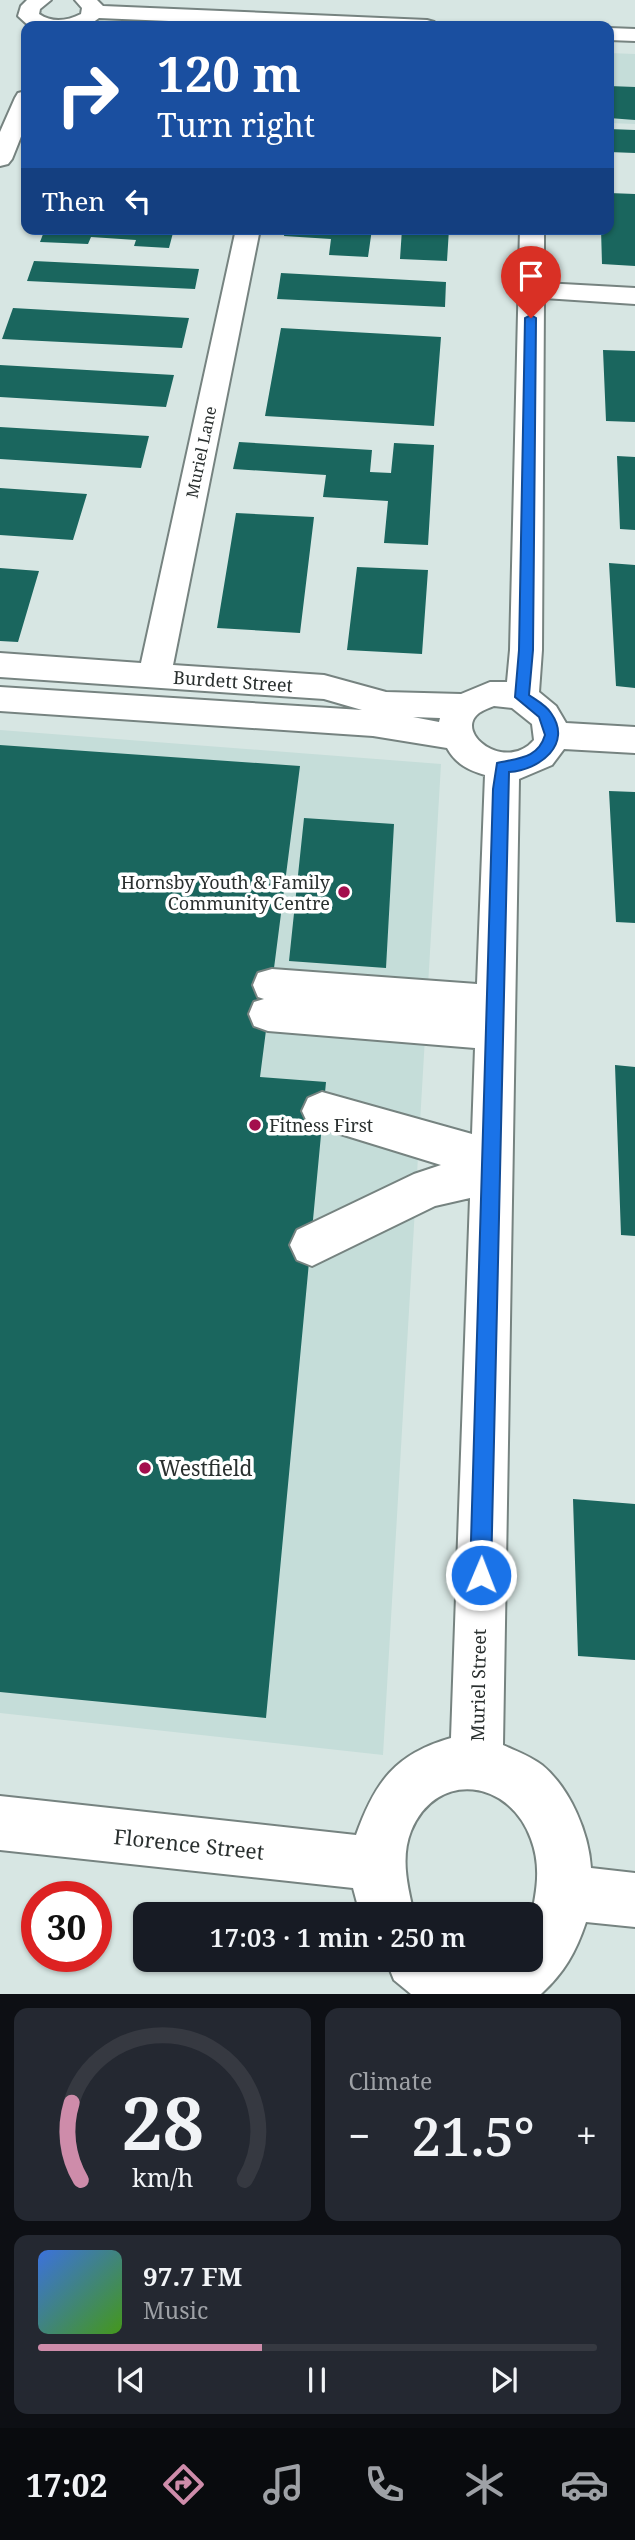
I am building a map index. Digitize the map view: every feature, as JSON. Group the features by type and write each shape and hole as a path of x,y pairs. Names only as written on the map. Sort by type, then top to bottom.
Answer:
{"street":[{"path":"80,21 84,20 89,6 267,21"},
{"path":"28,7 32,20 36,21"},
{"path":"614,34 635,35"},
{"path":"0,159 21,110"},
{"name":"Muriel Lane","path":"154,676 247,235"},
{"path":"522,697 526,650 532,235"},
{"path":"531,290 635,296"},
{"name":"Burdett Street","path":"0,665 324,687 459,721"},
{"path":"0,678 64,669"},
{"path":"490,694 522,697 544,713 551,724 552,735 549,746 541,755 517,766 502,767 475,759 464,750 459,721 475,698 490,694"},
{"name":"Burdett Street","path":"0,699 373,723 459,721"},
{"path":"552,735 635,740"},
{"name":"Muriel Street","path":"476,1762 502,767"},
{"path":"270,999 496,1017"},
{"path":"322,1111 432,1144 491,1166"},
{"path":"312,1245 429,1188 491,1166"},
{"path":"382,1889 384,1829 399,1799 421,1777 447,1763 476,1762 504,1771 529,1788 549,1815 561,1847 566,1893 562,1916 549,1945 530,1969 505,1986 474,1992 444,1983 430,1972"},
{"name":"Florence Street","path":"0,1823 382,1889"},
{"path":"566,1893 635,1900"}],"shaded area":[{"path":"614,53 635,54 635,124 614,123"},
{"path":"0,730 441,764 383,1755 0,1713"}],"building":[{"path":"614,86 635,87 635,120 614,118"},
{"path":"614,129 635,130 635,153 614,152"},
{"path":"614,193 635,194 635,266 602,264 601,235 614,235"},
{"path":"43,235 172,235 169,248 134,246 136,240 91,237 88,244 40,242"},
{"path":"371,235 368,257 329,255 331,239 284,236"},
{"path":"402,235 449,235 447,261 400,259"},
{"path":"34,261 199,269 195,289 27,281"},
{"path":"281,273 446,282 445,307 277,299"},
{"path":"13,308 189,318 182,348 2,339"},
{"path":"281,328 441,337 434,426 265,416"},
{"path":"603,350 635,351 635,422 606,421"},
{"path":"0,365 174,375 166,407 0,397"},
{"path":"0,427 149,436 141,468 0,459"},
{"path":"239,442 372,450 370,472 391,473 394,443 434,445 428,545 384,543 388,501 323,497 326,475 233,469"},
{"path":"617,456 635,457 635,530 620,529"},
{"path":"0,488 87,494 73,540 0,535"},
{"path":"236,513 314,517 300,633 217,628"},
{"path":"609,563 635,565 635,688 616,686"},
{"path":"357,567 428,570 422,654 347,650"},
{"path":"0,568 39,571 18,642 0,641"},
{"name":"Westfield","path":"0,745 300,766 260,1077 326,1082 266,1718 0,1692"},
{"path":"609,791 635,792 635,923 616,922"},
{"name":"Hornsby Youth & Family Community Centre","path":"304,818 394,824 386,968 289,961"},
{"path":"615,1065 635,1067 635,1236 621,1235"},
{"path":"573,1499 635,1504 635,1660 578,1656"}],"place":[{"name":"Hornsby Youth & Family Community Centre","path":"344,892"},
{"name":"Fitness First","path":"255,1125"},
{"name":"Westfield","path":"145,1468"}],"route":[{"path":"481,1575 500,789 502,767 517,766 541,755 549,746 552,735 551,724 544,713 522,697 526,650 531,318"}]}
